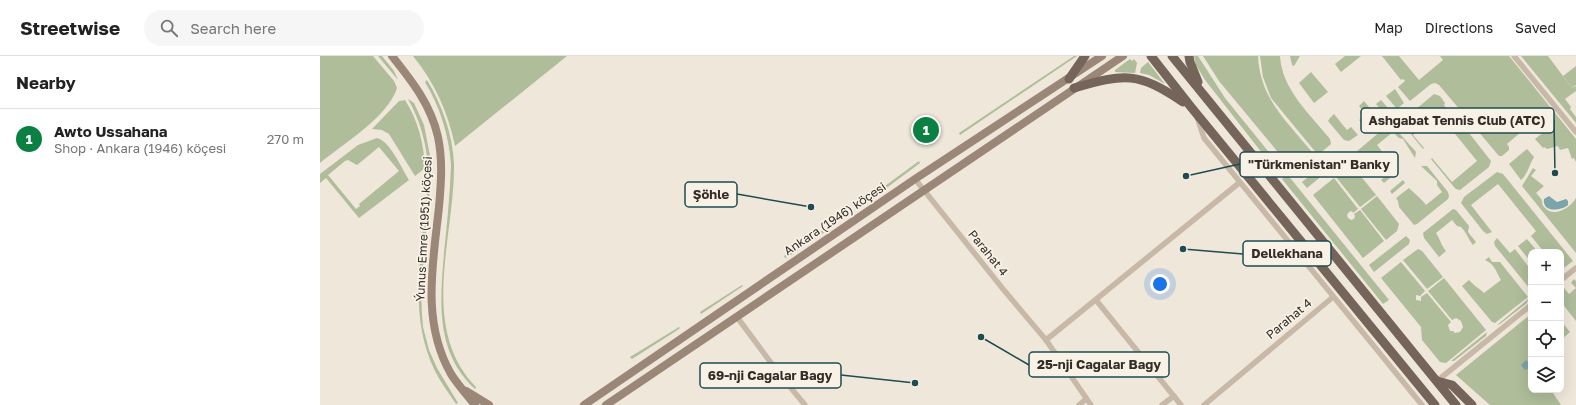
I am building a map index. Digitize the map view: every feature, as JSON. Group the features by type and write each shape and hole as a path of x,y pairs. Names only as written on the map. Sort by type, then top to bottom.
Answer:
{"main road":[{"name":"Ýunus Emre (1951) köçesi","path":"392,56 421,94 431,116 438,137 442,172 432,281 432,315 435,334 441,353 451,374 460,388 475,405"},
{"path":"1069,79 1085,56"},
{"name":"Ankara (1946) köçesi","path":"584,405 915,179 1102,56"},
{"path":"606,405 1123,56"},
{"path":"1151,56 1193,110 1435,405"},
{"path":"1172,56 1456,405"},
{"path":"1189,56 1193,71 1202,92"},
{"path":"1074,88 1104,79 1127,77 1138,79 1158,86 1193,110"},
{"path":"1414,380 1426,405"},
{"path":"1437,381 1452,385 1472,405"},
{"path":"460,388 467,405"},
{"path":"460,388 489,405"}],"street":[{"path":"1514,56 1576,132"},
{"path":"1193,110 1204,138 1239,183 1422,405"},
{"name":"Parahat 4","path":"915,179 1046,340 1091,405"},
{"path":"1046,340 1239,183"},
{"path":"1564,278 1576,268"},
{"name":"Parahat 4","path":"1204,405 1333,297"},
{"path":"1096,300 1181,405"},
{"path":"1437,381 1528,307"},
{"path":"737,317 777,371 805,405"},
{"path":"1162,405 1174,396"},
{"path":"1079,405 1086,399"}],"green space":[{"path":"320,56 373,56 394,81 397,88 392,99 375,119 352,139 320,163"},
{"path":"378,56 382,56 394,71 398,80"},
{"path":"413,56 567,56 455,146 449,121 440,98 421,66"},
{"path":"1074,56 1077,56 960,135 959,133"},
{"path":"1194,56 1198,56 1225,98 1285,172 1280,176 1205,80 1196,65"},
{"path":"1203,56 1258,56 1260,72 1270,99 1316,157 1296,174 1219,81"},
{"path":"1260,56 1280,56 1282,68 1291,91 1330,139 1331,144 1318,155 1271,98 1263,77"},
{"path":"1290,56 1300,56 1294,66 1292,65"},
{"path":"1345,56 1361,56 1341,72 1335,64"},
{"path":"1382,56 1399,56 1419,80 1443,60 1440,56 1509,56 1576,139 1576,162 1574,158 1572,159 1568,148 1560,150 1558,146 1547,149 1544,147 1543,148 1535,139 1549,128 1540,116 1523,131 1518,124 1516,125 1521,132 1507,144 1509,150 1502,156 1499,156 1439,85 1435,83 1431,84 1410,101 1398,87 1405,81 1403,79 1401,80"},
{"path":"1521,56 1548,56 1572,88 1576,86 1576,91 1565,99 1576,117 1576,123"},
{"path":"1130,59 1132,61 1134,59 1137,63 1135,73 1115,72 1115,70"},
{"path":"1148,62 1165,84 1149,75 1140,73 1141,68"},
{"path":"1576,66 1576,85 1572,88 1563,76"},
{"path":"1311,72 1328,92 1314,103 1299,83"},
{"path":"427,80 446,120 454,164 453,192 444,280 444,309 448,337 458,363 476,387 475,389 462,375 453,359 443,326 442,290 451,165 446,132 435,101 425,82"},
{"path":"1395,89 1404,103 1397,109 1386,96"},
{"path":"1434,94 1440,96 1445,103 1444,105 1456,120 1458,119 1491,161 1489,167 1460,190 1454,187 1431,159 1432,158 1452,182 1477,161 1439,114 1434,118 1428,111 1424,111 1418,115 1415,114 1415,110"},
{"path":"408,99 414,103 424,125 432,166 421,289 423,327 429,350 437,368 458,403 456,404 435,371 427,352 422,334 419,276 428,186 428,166 422,131"},
{"path":"405,100 420,132 423,150 425,168 415,176 389,134 382,130 372,129 399,101"},
{"path":"1381,100 1394,115 1398,116 1403,114 1417,131 1413,135 1424,148 1423,149 1398,118 1394,118 1390,112 1386,116 1376,104"},
{"path":"1364,101 1378,118 1368,126 1364,126 1359,120 1364,117 1360,112 1362,110 1359,106"},
{"path":"1334,114 1347,130 1351,127 1358,135 1349,141 1344,140 1328,121"},
{"path":"1391,124 1416,152 1415,158 1403,139 1399,138 1393,132 1377,145 1391,165 1378,176 1369,171 1356,152"},
{"path":"377,138 382,140 391,150 409,180 359,218 326,178 320,183 320,174 358,145","holes":["379,147 399,171 359,204 360,206 356,209 328,175 345,161 348,160 357,165"]},
{"path":"1527,149 1534,157 1527,172 1521,180 1509,164"},
{"path":"1340,153 1343,156 1341,160 1307,188 1302,182 1336,154"},
{"path":"919,161 920,163 861,207 859,205"},
{"path":"1351,166 1376,195 1360,207 1336,177"},
{"path":"1421,166 1427,166 1448,192 1449,196 1448,199 1414,225 1399,207 1396,198 1409,188 1426,205 1442,192 1437,185 1437,181"},
{"path":"1533,168 1536,170 1531,176 1544,186 1536,193 1541,199 1543,206 1548,210 1557,212 1562,210 1570,205 1576,198 1576,253 1522,186"},
{"path":"1394,169 1397,172 1384,183 1381,180"},
{"path":"1497,172 1503,174 1563,249 1542,249 1531,236 1536,231 1498,184 1471,205 1492,232 1487,234 1461,203 1464,197"},
{"path":"1287,174 1389,300 1383,304 1282,179"},
{"path":"1334,178 1358,209 1353,213 1352,211 1349,212 1347,215 1348,218 1351,220 1354,219 1354,214 1360,210 1384,241 1363,258 1313,195"},
{"path":"1403,180 1405,183 1392,194 1390,191"},
{"path":"1377,196 1399,224 1397,231 1386,240 1361,209"},
{"path":"1453,209 1456,210 1469,226 1468,232 1476,242 1473,245 1463,229 1457,226 1452,220 1436,233 1446,251 1439,257 1424,238 1423,233"},
{"path":"835,222 835,225 785,258 784,256"},
{"path":"1406,236 1410,240 1409,244 1374,272 1369,265"},
{"path":"1497,238 1510,253 1515,249 1528,266 1528,286 1495,246 1494,242"},
{"path":"1527,239 1535,249 1528,249 1528,258 1518,246"},
{"path":"1418,249 1422,251 1443,277 1427,289 1403,260"},
{"path":"1564,250 1573,261 1564,268"},
{"path":"1489,257 1492,262 1500,262 1528,297 1495,323 1492,322 1462,286 1469,280 1484,293 1501,280 1493,266 1485,260"},
{"path":"1401,262 1425,291 1420,296 1416,295 1416,300 1421,301 1421,297 1427,293 1451,322 1448,325 1450,331 1455,333 1460,332 1463,327 1461,321 1456,318 1452,320 1428,291 1444,278 1486,330 1446,363 1440,362 1422,340 1421,327 1381,278"},
{"path":"1574,279 1576,281 1576,288 1571,283"},
{"path":"742,285 743,286 701,314 700,312"},
{"path":"1564,288 1569,294 1576,288 1576,321 1564,306"},
{"path":"1528,299 1527,303 1497,325"},
{"path":"1528,316 1528,393 1553,393 1561,405 1490,405 1456,375"},
{"path":"1564,325 1570,332 1564,337"},
{"path":"679,327 680,328 676,331 632,359 630,357"},
{"path":"1487,332 1486,336 1454,361 1451,361"}],"water":[{"path":"1549,196 1557,202 1566,199 1568,201 1568,205 1561,209 1549,209 1544,204 1544,199"},
{"path":"1526,360 1528,362 1528,368 1525,370 1521,365"}],"place":[{"name":"Awto Ussahana","path":"926,130"},
{"name":"Ashgabat Tennis Club (ATC)","path":"1555,173"},
{"name":"\"Türkmenistan\" Banky","path":"1186,176"},
{"name":"Şöhle","path":"811,207"},
{"name":"Dellekhana","path":"1183,249"},
{"name":"25-nji Cagalar Bagy","path":"981,337"},
{"name":"69-nji Cagalar Bagy","path":"915,383"}]}
